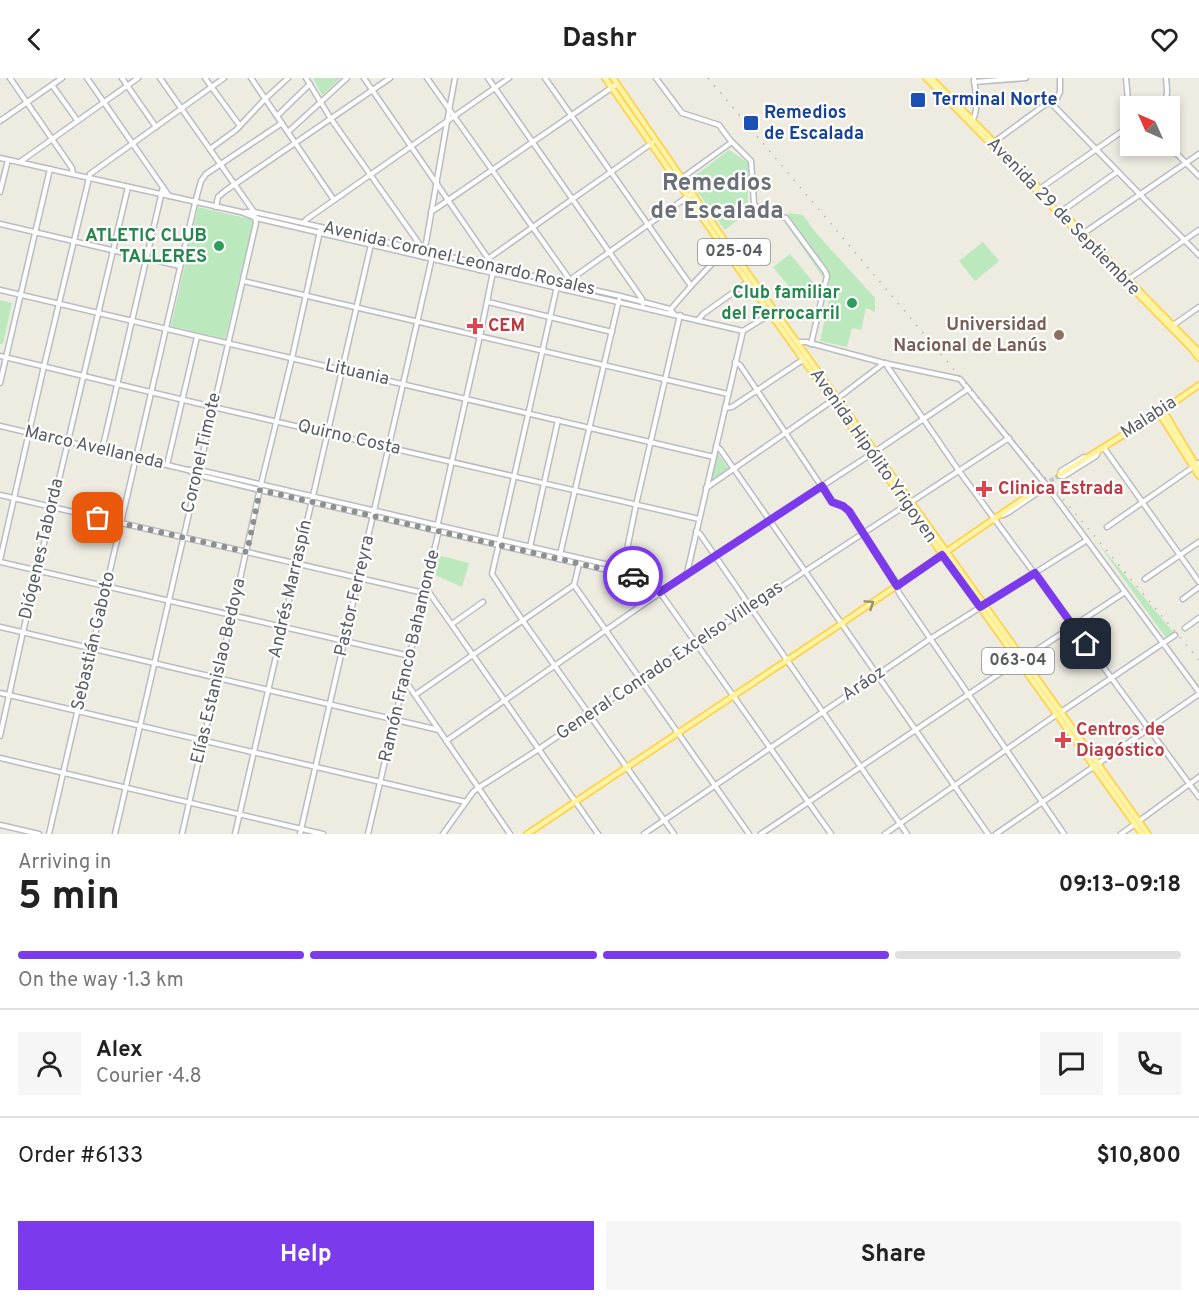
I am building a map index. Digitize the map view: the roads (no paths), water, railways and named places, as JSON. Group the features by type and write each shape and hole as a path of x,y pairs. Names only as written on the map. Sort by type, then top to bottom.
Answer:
{"main road":[{"name":"Avenida Hipólito Yrigoyen","path":"605,78 613,82 804,359 835,399"},
{"name":"Avenida 29 de Septiembre","path":"926,78 993,142 1199,352"},
{"name":"Avenida 29 de Septiembre","path":"931,78 971,121"},
{"name":"Avenida Hipólito Yrigoyen","path":"653,142 682,178 690,195 725,250 748,282 798,342 835,399 944,554 1137,823 1148,834"},
{"name":"Avenida 29 de Septiembre","path":"1039,190 1082,234"},
{"name":"Avenida 29 de Septiembre","path":"1172,326 1199,358"},
{"name":"Malabia","path":"1061,474 1161,412 1198,385"},
{"path":"1161,412 1197,466 1199,476"},
{"path":"526,834 841,624 1039,488"},
{"name":"Avenida Hipólito Yrigoyen","path":"1137,823 1142,834"}],"street":[{"path":"10,78 72,168 73,174"},
{"path":"0,121 62,78"},
{"path":"87,78 169,196"},
{"path":"122,78 156,127"},
{"path":"20,162 138,78"},
{"path":"160,78 256,218"},
{"path":"205,78 240,126"},
{"path":"224,78 92,172 89,178 0,561 410,656"},
{"path":"251,78 334,200"},
{"path":"210,149 240,126 288,78"},
{"path":"306,78 331,119 424,249"},
{"path":"288,132 347,78"},
{"path":"364,78 494,267"},
{"path":"216,207 220,195 234,184 390,78"},
{"path":"427,78 534,227 569,282"},
{"path":"423,257 455,78"},
{"path":"488,78 642,299 642,305"},
{"path":"303,223 509,78"},
{"path":"544,78 691,286"},
{"path":"656,78 686,116 719,125 752,163 756,208 767,214 786,218 826,273 811,344"},
{"path":"971,121 976,111 974,80 1026,78"},
{"path":"993,142 1057,98 1060,92 1060,78"},
{"path":"1126,78 1128,96"},
{"path":"1166,78 1166,96"},
{"path":"431,212 571,116 613,82"},
{"path":"277,116 310,84"},
{"path":"52,85 77,120"},
{"path":"1051,103 1199,255"},
{"name":"Sebastián Gaboto","path":"49,834 195,202 203,178 282,123"},
{"path":"1039,190 1120,133"},
{"path":"479,270 481,264 653,142"},
{"path":"682,178 732,142"},
{"path":"1082,234 1199,154"},
{"path":"1179,156 1199,176"},
{"name":"Avenida Coronel Leonardo Rosales","path":"0,158 241,212 256,218 424,249 558,282 569,282 620,299 669,311"},
{"path":"0,192 8,160"},
{"path":"0,383 50,169"},
{"path":"1062,211 1117,172"},
{"path":"102,450 163,187"},
{"name":"Diógenes Taborda","path":"0,736 128,188"},
{"path":"566,290 569,282 690,195"},
{"name":"Avenida Coronel Leonardo Rosales","path":"241,212 254,212 303,223 371,245 556,288 620,299"},
{"name":"Coronel Timote","path":"115,834 256,218"},
{"path":"0,224 180,266"},
{"name":"Elías Estanislao Bedoya","path":"182,834 320,230"},
{"path":"1127,280 1199,230"},
{"name":"Andrés Marraspín","path":"235,834 372,240"},
{"path":"725,250 669,311 743,331"},
{"name":"Pastor Ferreyra","path":"300,834 433,253"},
{"name":"Ramón Franco Bahamonde","path":"368,834 426,587 494,267"},
{"path":"243,281 728,394"},
{"path":"558,282 498,542 492,570 493,578 674,834"},
{"path":"698,320 748,282"},
{"name":"Lituania","path":"0,290 714,457"},
{"path":"559,560 620,299"},
{"path":"488,302 612,332"},
{"path":"1172,326 1199,308"},
{"path":"687,574 743,331 773,312"},
{"path":"622,571 665,380 677,315"},
{"path":"167,465 197,337"},
{"path":"798,342 957,378 1046,484 1199,692 1149,730 996,834"},
{"name":"Quirno Costa","path":"0,356 699,519"},
{"path":"725,408 732,407 804,359"},
{"path":"735,362 740,365 832,502 846,507 897,586 899,593 1064,834"},
{"path":"706,488 884,363"},
{"path":"884,363 959,471 997,518 1199,798"},
{"path":"446,741 660,592 968,389"},
{"path":"530,547 558,420"},
{"name":"Marco Avellaneda","path":"0,426 188,470 313,496 498,542 559,560 644,573 652,580 831,834"},
{"name":"General Conrado Excelso Villegas","path":"443,834 478,788 863,532 1009,438"},
{"path":"716,446 988,834"},
{"path":"1101,449 1199,582"},
{"name":"Malabia","path":"1101,449 1096,456 1064,476 1060,476 1061,471 1101,449"},
{"path":"1107,527 1197,466"},
{"name":"Marco Avellaneda","path":"198,472 260,490 374,513"},
{"path":"997,518 1009,512 1046,484"},
{"path":"0,495 424,593"},
{"path":"696,531 907,834"},
{"name":"Aráoz","path":"644,834 930,639 1086,540"},
{"name":"Marco Avellaneda","path":"498,542 561,553 622,571"},
{"path":"1145,579 1199,542"},
{"path":"415,695 574,585 579,564"},
{"path":"574,585 750,834"},
{"path":"426,587 598,834"},
{"path":"1183,599 1199,587"},
{"path":"761,834 968,694 1125,592"},
{"path":"452,624 483,602"},
{"path":"1185,628 1199,618"},
{"path":"0,627 439,730"},
{"path":"885,834 1058,713 1175,635"},
{"path":"404,679 510,834"},
{"path":"0,693 466,802"},
{"path":"0,758 323,834"},
{"path":"1121,834 1199,777"},
{"path":"0,825 39,834"}],"tunnel":[{"path":"1039,488 1061,474"}],"railway":[{"path":"708,78 1199,660"}],"place":[{"name":"Terminal Norte","path":"918,100"},
{"name":"Remedios de Escalada","path":"751,123"},
{"name":"ATLETIC CLUB TALLERES","path":"219,246"},
{"name":"Club familiar del Ferrocarril","path":"852,303"},
{"name":"CEM","path":"475,326"},
{"name":"Universidad Nacional de Lanús","path":"1059,335"},
{"name":"Clinica Estrada","path":"984,489"},
{"name":"Centros de Diagóstico","path":"1063,740"}],"district":[{"name":"Remedios de Escalada","path":"717,198"}]}
